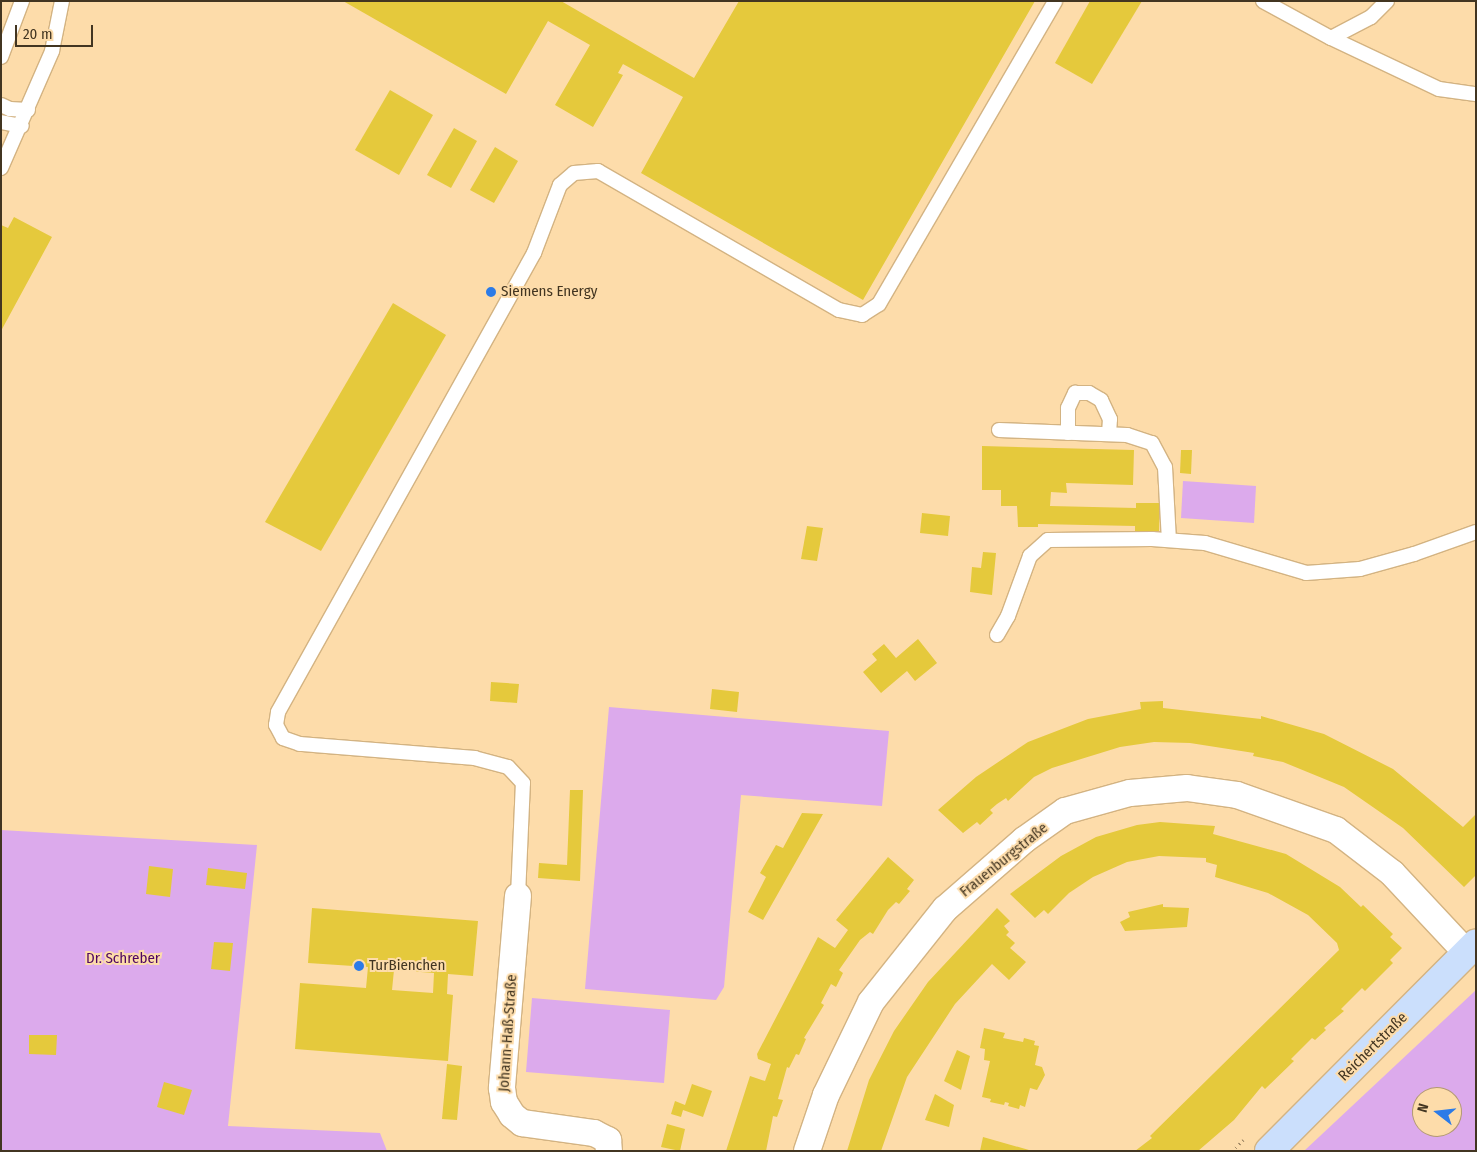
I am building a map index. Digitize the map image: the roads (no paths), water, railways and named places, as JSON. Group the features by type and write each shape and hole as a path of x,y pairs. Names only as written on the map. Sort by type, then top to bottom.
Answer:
{"main road":[{"name":"Reichertstraße","path":"1270,1151 1471,948"}],"street":[{"name":"Frauenburgstraße","path":"807,1151 826,1095 871,1002 945,909 1024,840 1065,812 1130,793 1187,788 1237,795 1336,830 1392,873 1471,948"},
{"name":"Johann-Haß-Straße","path":"518,896 502,1088 504,1102 512,1115 522,1123 594,1133 608,1140 610,1151"}],"lane":[{"path":"1,57 22,1"},
{"path":"1,168 22,126 52,51 62,1"},
{"path":"518,896 523,783 508,768 475,758 300,744 283,738 276,725 278,712 534,253 560,185 574,173 598,171 839,310 862,315 879,304 1055,1"},
{"path":"1263,1 1331,38 1439,89 1476,94"},
{"path":"1331,38 1371,17 1387,1"},
{"path":"1,105 10,110 28,110"},
{"path":"1,122 22,126"},
{"path":"1068,433 1068,408 1076,393 1089,393 1100,400 1110,419 1109,434"},
{"path":"999,430 1127,435 1152,443 1165,467 1169,540"},
{"path":"997,634 1008,616 1030,556 1048,540 1169,540 1205,543 1306,573 1360,569 1414,554 1476,532"}],"place":[{"name":"Siemens Energy","path":"491,292"},
{"name":"TurBienchen","path":"359,966"}],"park label":[{"name":"Dr. Schreber","path":"123,959"}]}
